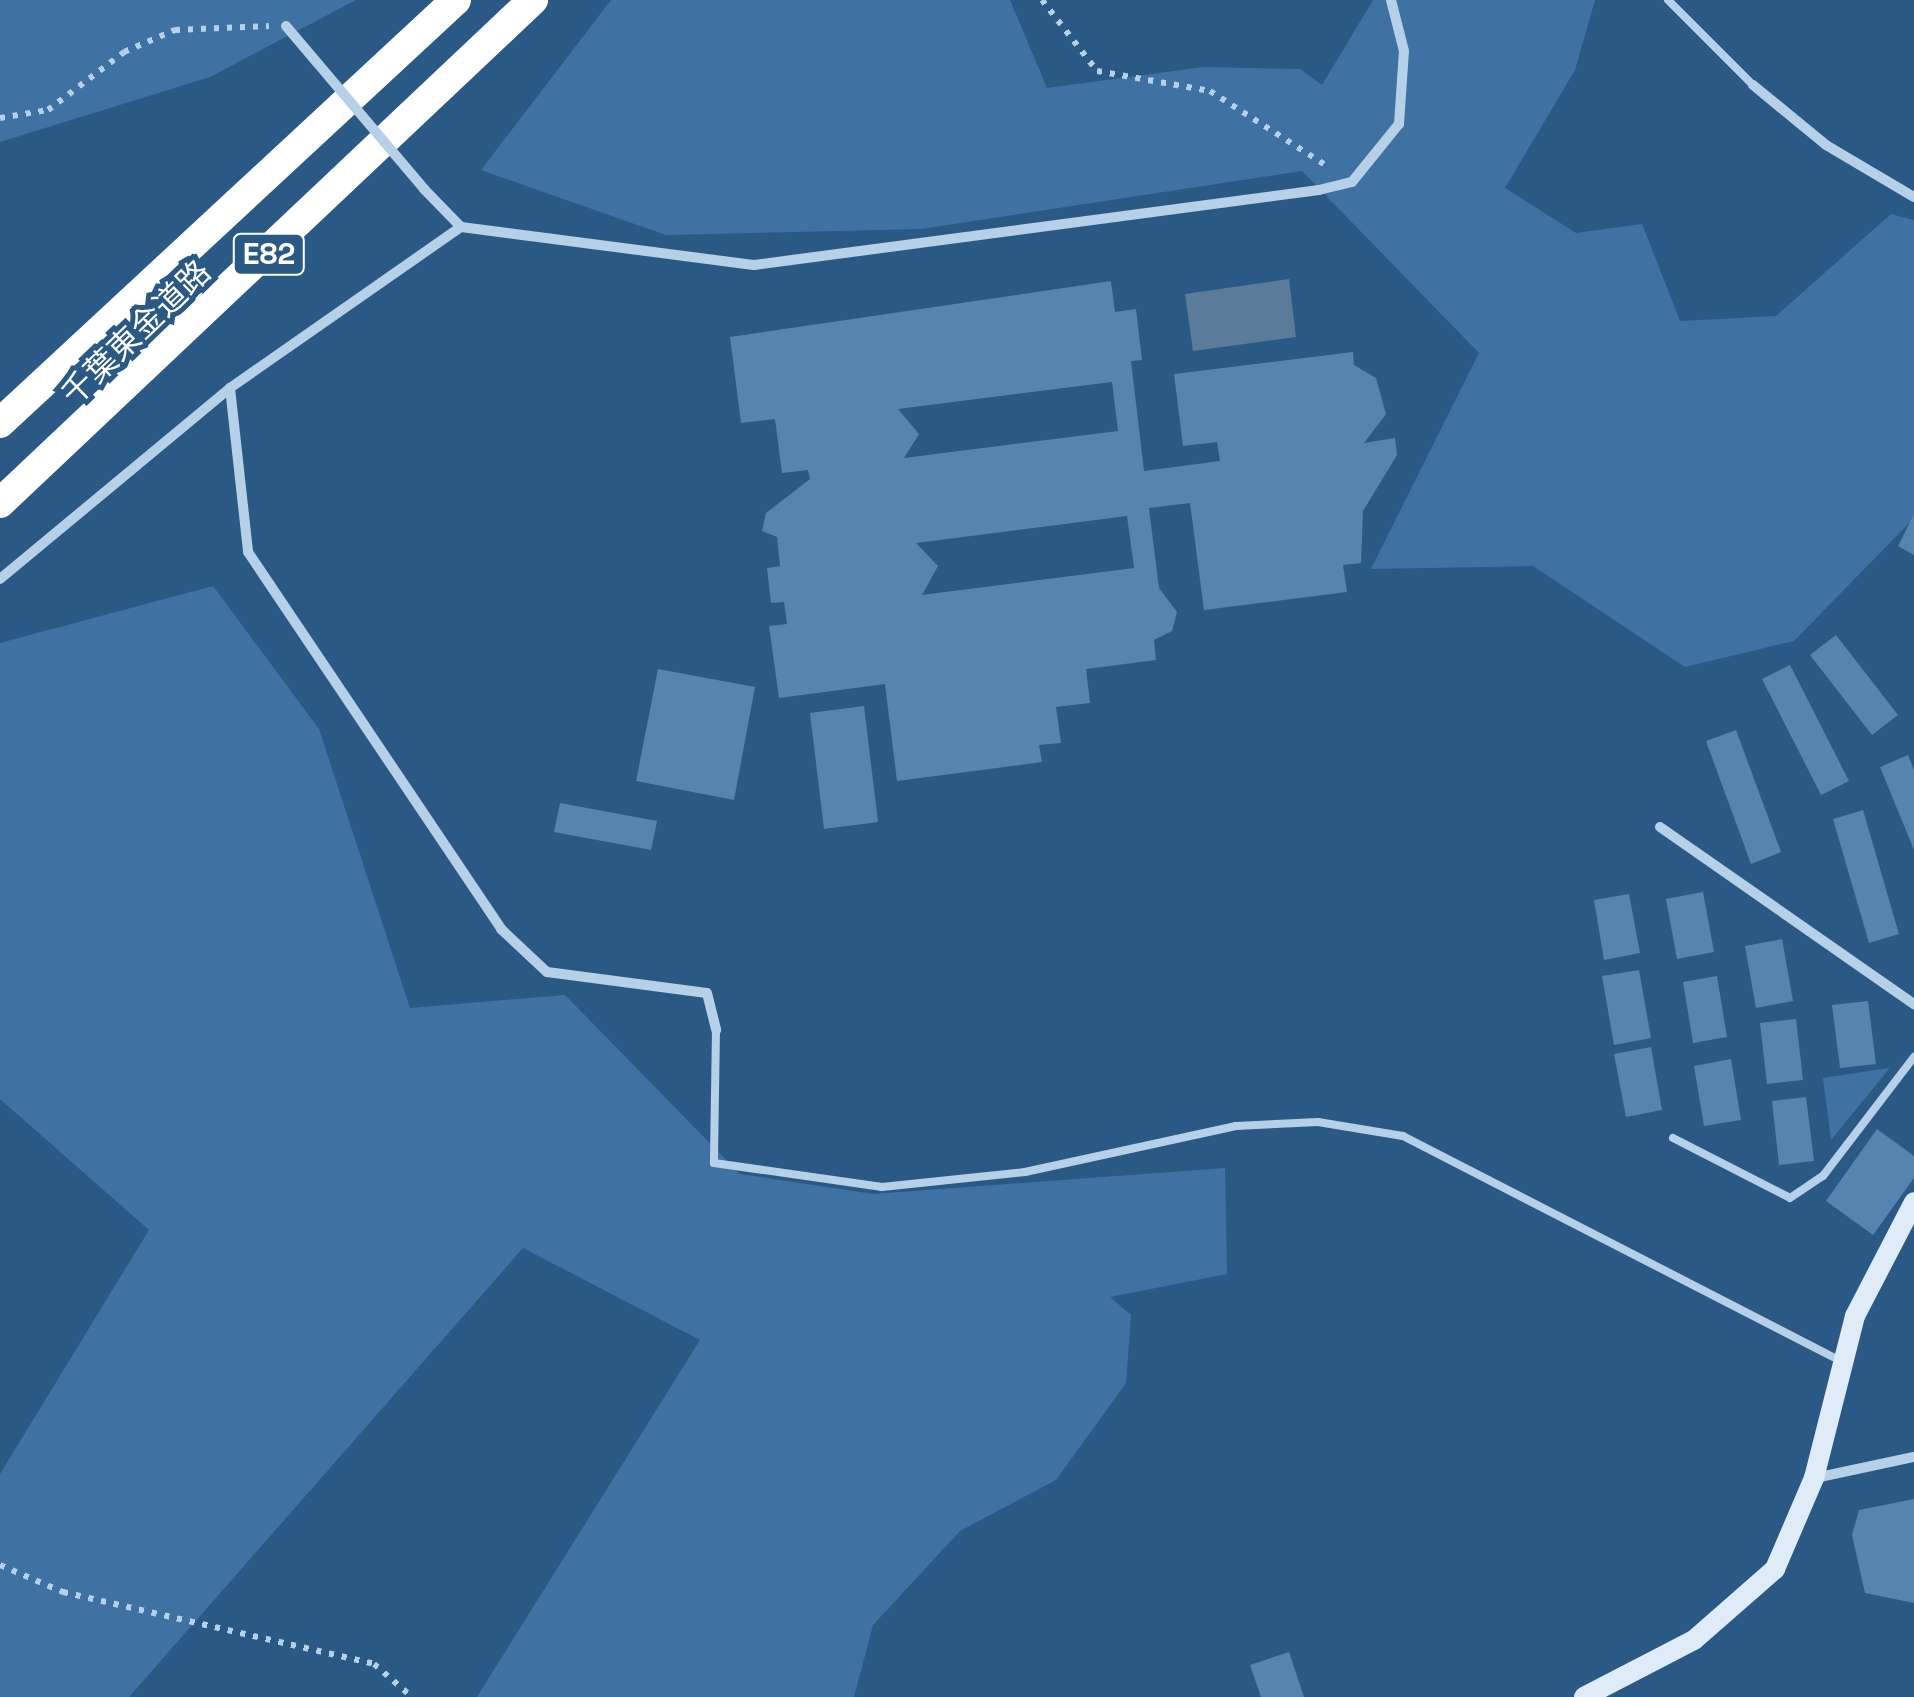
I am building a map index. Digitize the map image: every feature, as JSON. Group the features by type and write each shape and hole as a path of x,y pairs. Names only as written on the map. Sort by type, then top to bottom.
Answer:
{"highway":[{"name":"千葉東金道路","path":"0,422 456,0"},
{"name":"千葉東金道路","path":"0,503 533,0"}],"street":[{"path":"286,26 461,227 754,265 1352,182 1398,124 1404,51 1391,0"},
{"path":"1753,85 1826,145 1914,196"},
{"path":"0,579 230,388 461,227"},
{"path":"230,388 248,552 501,929 548,972 707,993 716,1030"},
{"path":"1660,827 1914,1004"},
{"path":"1584,1697 1694,1640 1757,1594 1792,1541 1814,1478 1843,1362 1872,1273 1914,1202"},
{"path":"1814,1478 1914,1457"}],"lane":[{"path":"1668,0 1753,85"},
{"path":"716,1030 714,1163 882,1187 1025,1172 1236,1126 1318,1122 1386,1133 1458,1157 1843,1362"},
{"path":"1673,1138 1790,1198 1823,1176 1914,1057"}],"path":[{"path":"1042,0 1097,71 1210,92 1352,182"},
{"path":"0,118 48,110 124,52 175,30 286,26"},
{"path":"0,1565 63,1592 374,1664 412,1697"}],"shaded area":[{"path":"0,0 356,0 210,77 0,142"},
{"path":"611,0 1010,0 1047,88 1204,67 1300,69 1322,85 1373,0 1595,0 1575,70 1505,188 1576,233 1642,224 1680,321 1776,316 1891,214 1914,220 1914,518 1794,641 1685,667 1533,566 1371,569 1479,353 1302,171 921,229 666,235 481,170"},
{"path":"1289,279 1296,337 1193,351 1185,294"},
{"path":"213,586 319,729 410,1008 565,995 740,1174 873,1194 1225,1168 1227,1274 1110,1297 1131,1315 1126,1383 1056,1480 960,1531 873,1625 854,1697 477,1697 700,1340 523,1248 129,1697 0,1697 0,1474 149,1230 0,1099 0,643"},
{"path":"1889,1069 1831,1140 1823,1078"}],"building":[{"path":"1111,281 1115,312 1136,309 1142,360 1131,361 1144,471 1220,461 1217,442 1183,446 1174,374 1353,352 1354,365 1376,378 1386,414 1364,443 1395,438 1397,455 1363,511 1361,563 1343,565 1347,592 1204,610 1190,503 1149,508 1159,588 1177,612 1172,631 1154,640 1156,660 1086,669 1090,703 1056,707 1061,743 1039,745 1042,762 897,781 885,684 779,698 769,626 787,624 784,602 771,603 767,568 780,566 777,537 762,531 766,513 810,479 808,470 782,473 775,419 741,423 730,337","holes":["1112,382 1118,431 904,458 919,434 898,409","1127,516 1134,568 922,595 938,566 916,543"]},
{"path":"1914,514 1914,555 1898,546"},
{"path":"1836,635 1898,715 1872,735 1810,655"},
{"path":"1790,665 1849,781 1821,795 1762,679"},
{"path":"658,669 755,687 734,800 636,781"},
{"path":"864,706 878,822 824,829 810,713"},
{"path":"1736,730 1781,852 1751,864 1706,741"},
{"path":"1908,755 1914,770 1914,850 1880,767"},
{"path":"560,803 657,821 651,850 554,832"},
{"path":"1863,810 1899,934 1869,943 1833,819"},
{"path":"1703,892 1714,952 1677,959 1666,899"},
{"path":"1629,894 1640,953 1604,960 1594,900"},
{"path":"1782,939 1793,1001 1756,1008 1745,946"},
{"path":"1639,970 1651,1038 1614,1045 1602,976"},
{"path":"1717,976 1727,1037 1693,1043 1683,982"},
{"path":"1868,1001 1876,1064 1840,1068 1832,1005"},
{"path":"1796,1019 1803,1080 1767,1084 1760,1023"},
{"path":"1651,1047 1662,1110 1626,1117 1614,1054"},
{"path":"1731,1059 1741,1120 1704,1126 1694,1066"},
{"path":"1806,1097 1814,1161 1779,1165 1772,1101"},
{"path":"1877,1129 1914,1156 1914,1178 1873,1235 1826,1201"},
{"path":"1914,1499 1914,1603 1865,1593 1852,1535 1859,1510"},
{"path":"1289,1652 1304,1697 1261,1697 1250,1665"}]}
